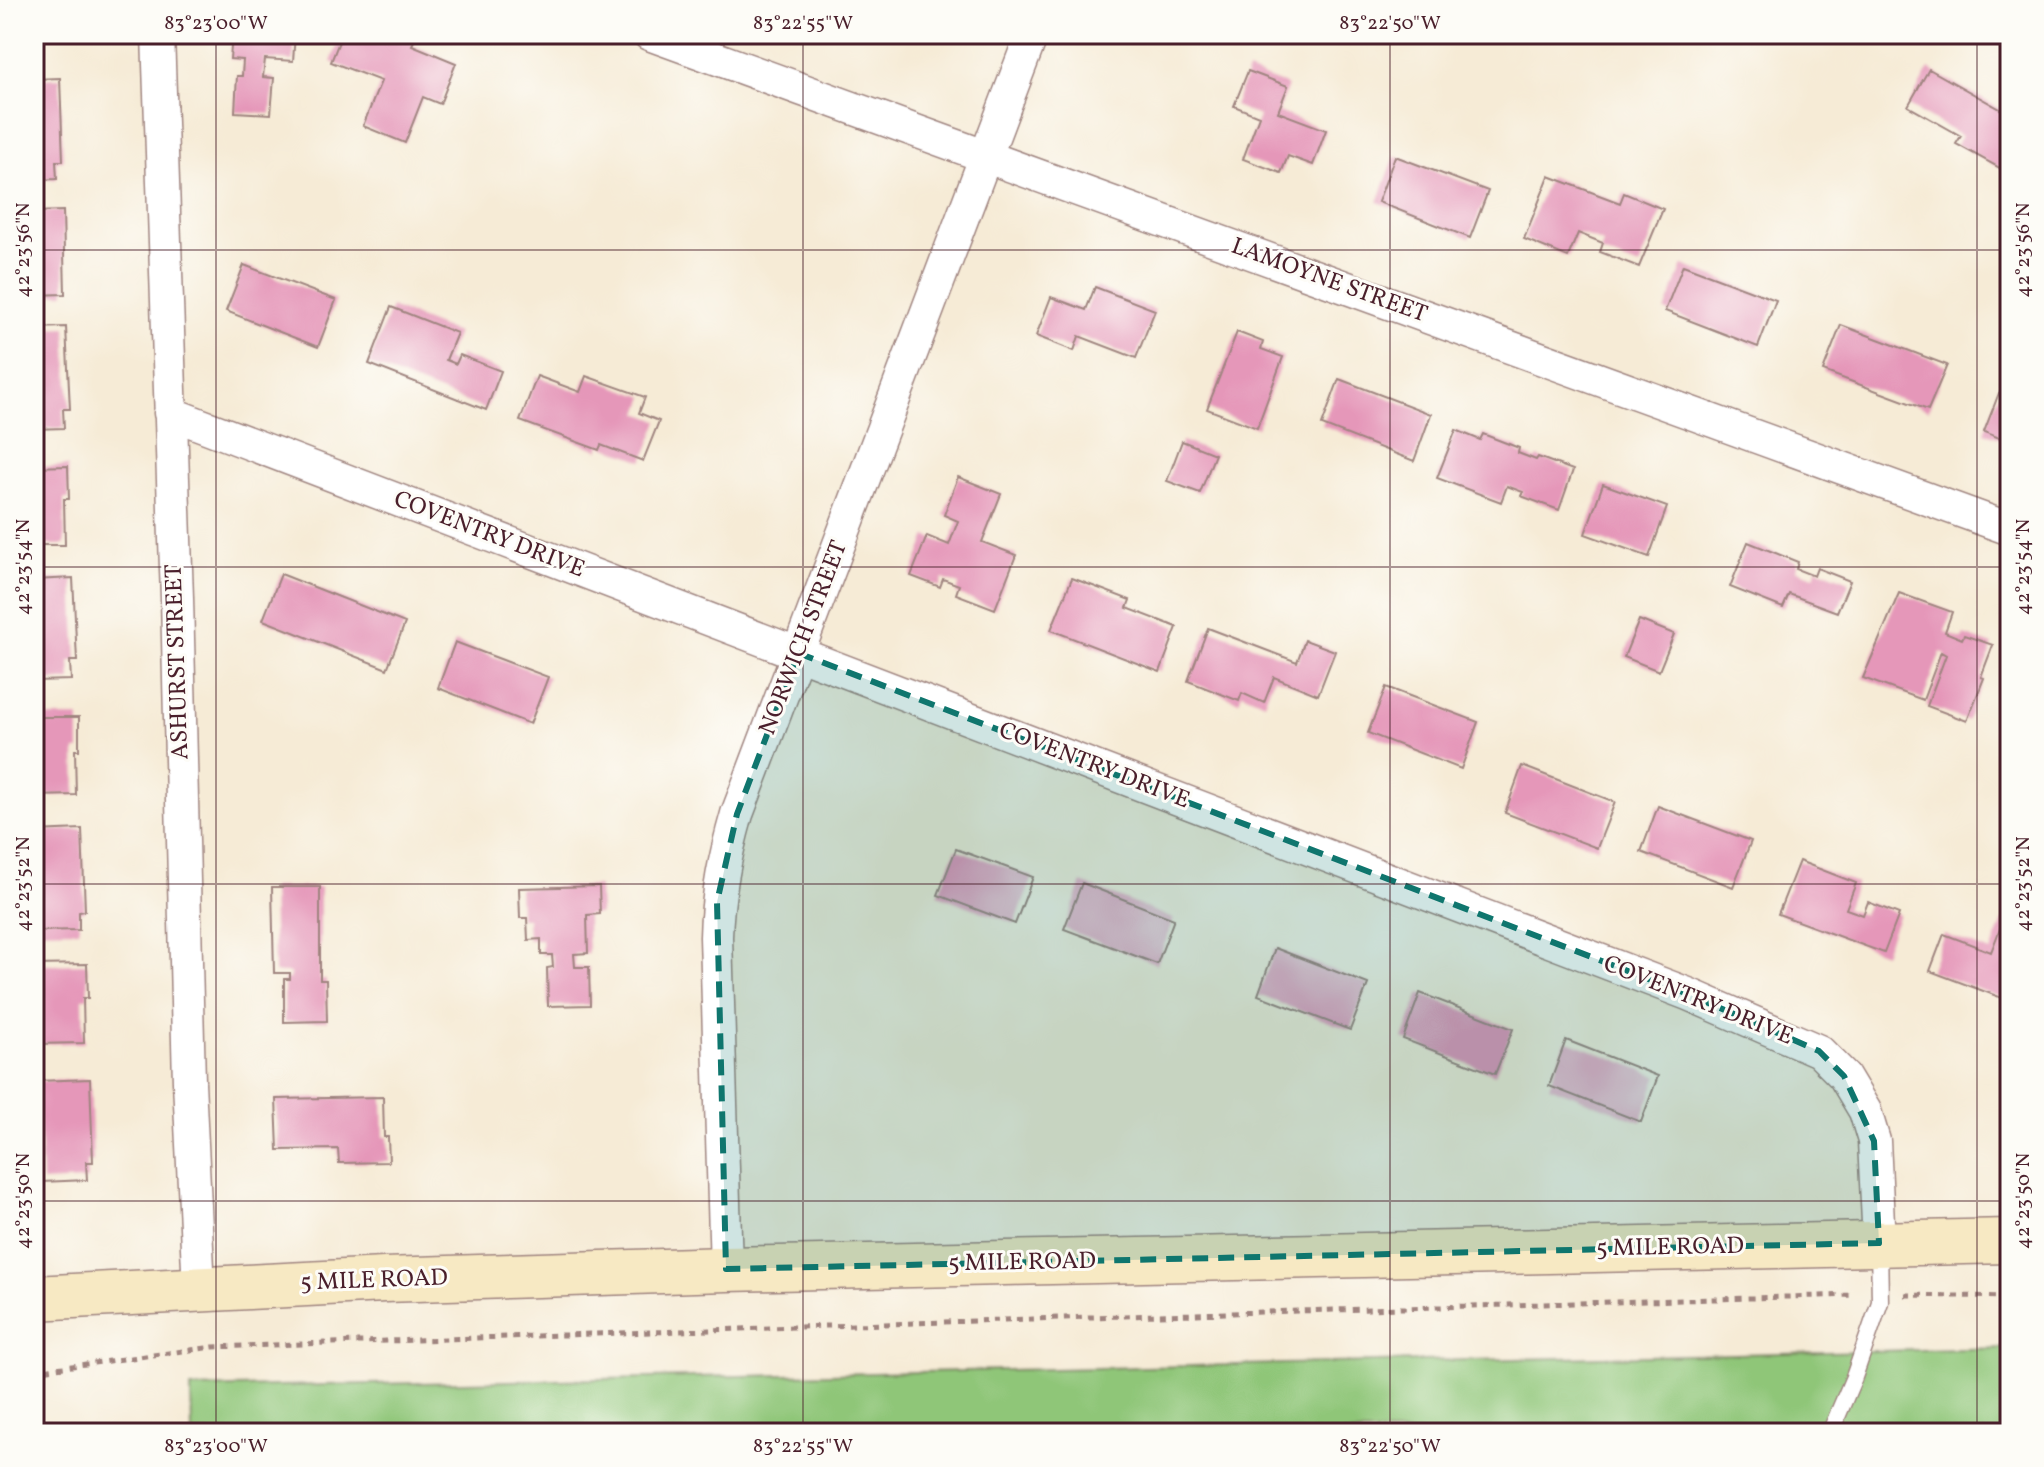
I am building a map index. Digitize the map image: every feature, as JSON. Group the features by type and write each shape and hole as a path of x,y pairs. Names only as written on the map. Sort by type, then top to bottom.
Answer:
{"main road":[{"name":"5 MILE ROAD","path":"34,1298 384,1280 726,1269 2010,1241"}],"street":[{"name":"ASHURST STREET","path":"158,34 189,1082 199,1289"},
{"name":"LAMOYNE STREET","path":"649,34 2010,529"},
{"name":"NORWICH STREET","path":"726,1269 717,902 722,866 737,814 1032,34"},
{"name":"COVENTRY DRIVE","path":"170,413 1674,988 1819,1051 1844,1076 1865,1111 1874,1141 1879,1243"}],"lane":[{"path":"1830,1433 1854,1377 1880,1302 1879,1243"}],"path":[{"path":"34,1371 213,1347 1058,1318 1879,1295 2010,1297"}],"highlighted area":[{"path":"798,653 1688,994 1819,1051 1844,1076 1874,1141 1879,1243 726,1269 717,902 737,814"}],"green space":[{"path":"2010,1348 2010,1433 192,1433 191,1388"}],"building":[{"path":"232,34 295,34 293,61 265,59 263,77 274,78 271,114 235,112 237,76 242,76 243,60 230,59"},
{"path":"342,34 417,34 412,45 456,63 440,104 423,97 405,143 363,126 381,81 331,62"},
{"path":"1929,69 2007,113 2003,121 2010,125 2010,162 2005,171 1956,144 1961,136 1908,106"},
{"path":"1248,71 1288,86 1278,112 1326,130 1313,165 1288,156 1281,173 1243,159 1259,116 1234,106"},
{"path":"60,78 63,161 56,161 57,179 34,180 34,79"},
{"path":"1395,156 1488,191 1470,238 1378,202"},
{"path":"1549,176 1620,203 1624,193 1663,209 1639,267 1600,252 1603,243 1578,233 1568,257 1524,239"},
{"path":"63,211 65,294 34,295 34,212"},
{"path":"244,265 336,300 318,347 226,311"},
{"path":"1683,265 1776,300 1758,347 1665,311"},
{"path":"1095,287 1155,310 1136,358 1079,336 1074,351 1036,336 1051,297 1086,310"},
{"path":"391,307 457,333 446,360 456,364 460,355 501,371 486,410 369,364"},
{"path":"1841,325 1947,365 1928,410 1823,371"},
{"path":"66,327 70,409 63,409 64,428 34,429 34,328"},
{"path":"1237,332 1263,342 1261,349 1283,357 1257,428 1207,409"},
{"path":"537,376 580,392 586,376 645,397 639,413 659,421 643,461 601,445 599,450 520,421"},
{"path":"1339,379 1431,414 1414,461 1322,425"},
{"path":"1999,393 2010,398 2010,442 1984,432"},
{"path":"1456,430 1480,440 1483,434 1519,448 1518,453 1573,470 1559,510 1521,496 1523,492 1507,486 1501,502 1437,478"},
{"path":"1182,441 1215,454 1200,493 1167,481"},
{"path":"68,466 69,499 64,499 65,545 34,545 34,467"},
{"path":"958,477 1001,494 982,542 1016,555 995,609 956,594 959,585 943,579 940,587 911,576 927,536 949,545 958,521 944,515"},
{"path":"1603,484 1667,507 1649,557 1585,534"},
{"path":"1748,542 1798,562 1796,569 1814,576 1817,568 1850,581 1837,612 1789,594 1783,608 1730,587"},
{"path":"281,574 405,623 387,669 263,620"},
{"path":"73,578 77,661 70,661 71,680 34,681 34,580"},
{"path":"1072,578 1130,600 1127,608 1177,627 1160,672 1051,630"},
{"path":"1899,593 1952,612 1945,632 1993,645 1967,721 1927,706 1946,655 1941,652 1923,700 1863,678"},
{"path":"1639,620 1674,634 1659,671 1624,657"},
{"path":"1208,628 1297,662 1305,640 1335,651 1318,695 1274,677 1264,703 1242,693 1239,701 1188,681"},
{"path":"455,642 548,677 530,724 438,688"},
{"path":"1386,687 1478,722 1461,769 1368,733"},
{"path":"34,717 79,717 79,750 75,750 76,795 34,796"},
{"path":"1522,766 1615,802 1597,848 1505,813"},
{"path":"1658,806 1751,841 1733,887 1641,852"},
{"path":"82,829 85,911 79,912 79,930 34,931 34,831"},
{"path":"956,849 1033,877 1015,924 938,895"},
{"path":"1799,861 1856,883 1846,909 1863,915 1868,902 1899,914 1884,953 1778,914"},
{"path":"1082,883 1174,919 1157,964 1064,929"},
{"path":"599,886 600,914 587,915 588,953 574,954 575,967 589,967 590,1005 548,1006 547,968 553,967 552,955 541,955 541,939 528,940 527,918 520,918 519,888"},
{"path":"272,887 320,887 320,980 326,980 327,1021 284,1022 284,979 290,979 290,973 274,973"},
{"path":"2005,916 2010,918 2010,1001 1930,971 1944,934 1991,952"},
{"path":"1275,948 1368,984 1350,1030 1258,995"},
{"path":"87,964 88,998 83,998 84,1043 34,1044 34,965"},
{"path":"1420,993 1513,1029 1495,1074 1403,1039"},
{"path":"1566,1040 1658,1076 1641,1122 1549,1086"},
{"path":"90,1079 93,1162 86,1162 87,1180 42,1182 38,1081"},
{"path":"383,1097 384,1137 388,1137 389,1162 339,1163 338,1149 278,1150 276,1099"}]}
